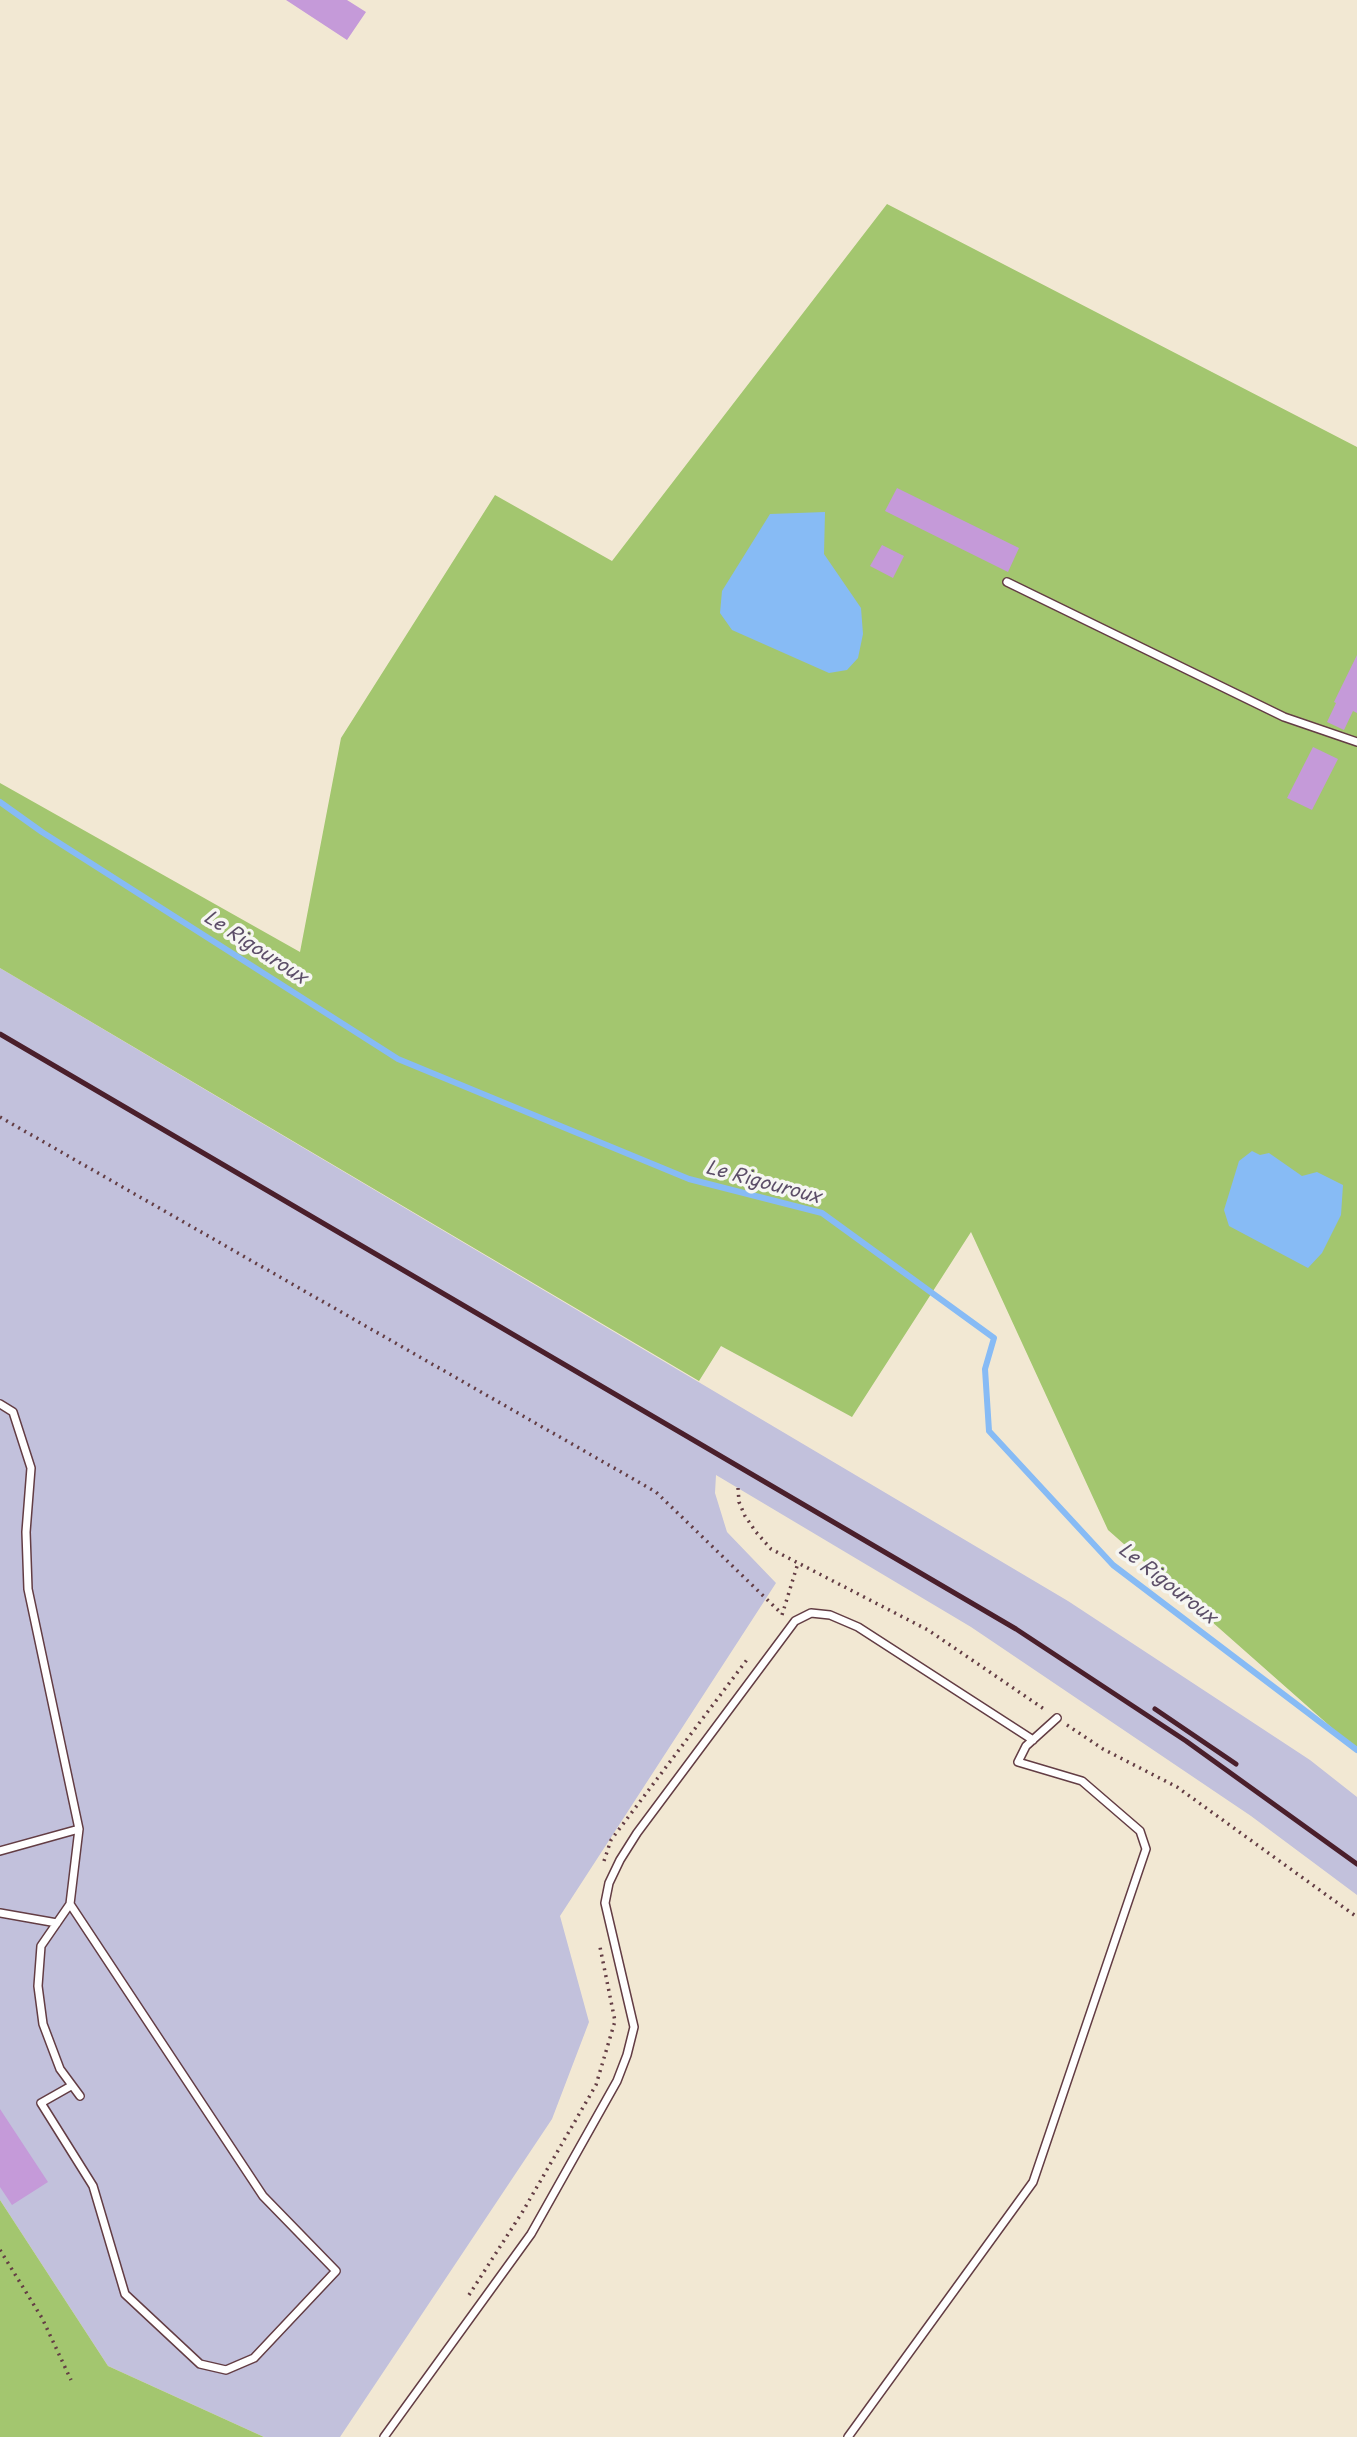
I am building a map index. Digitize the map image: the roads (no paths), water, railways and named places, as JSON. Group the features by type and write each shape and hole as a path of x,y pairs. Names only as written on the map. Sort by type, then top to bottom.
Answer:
{"lane":[{"path":"1007,582 1284,717 1357,741"},
{"path":"0,1404 13,1412 32,1468 26,1532 28,1589 79,1829 70,1904 41,1946 38,1986 43,2024 60,2069 80,2096"},
{"path":"384,2437 531,2234 617,2081 634,2028 605,1903 620,1860 637,1833 795,1621 811,1613 830,1615 858,1627 1033,1740"},
{"path":"848,2437 1033,2182 1146,1849 1140,1831 1082,1781 1018,1762 1026,1746 1057,1718"},
{"path":"0,1851 79,1829"},
{"path":"70,1904 263,2196 336,2271 254,2358 226,2370 200,2364 125,2294 93,2186 40,2103 71,2086"},
{"path":"0,1913 57,1923"}],"water":[{"path":"825,512 824,554 861,608 863,634 858,658 847,670 829,673 732,630 720,613 722,591 770,514"},
{"path":"1252,1151 1260,1155 1269,1153 1302,1176 1317,1172 1343,1185 1341,1215 1322,1253 1308,1268 1229,1226 1224,1210 1239,1161"}],"waterway":[{"name":"Le Rigouroux","path":"0,802 42,832 398,1059 689,1179 822,1213 994,1338 985,1369 989,1431 1113,1565 1357,1750"}],"railway":[{"path":"0,1034 1016,1629 1186,1741 1357,1864"},
{"path":"1155,1709 1236,1764"}]}
